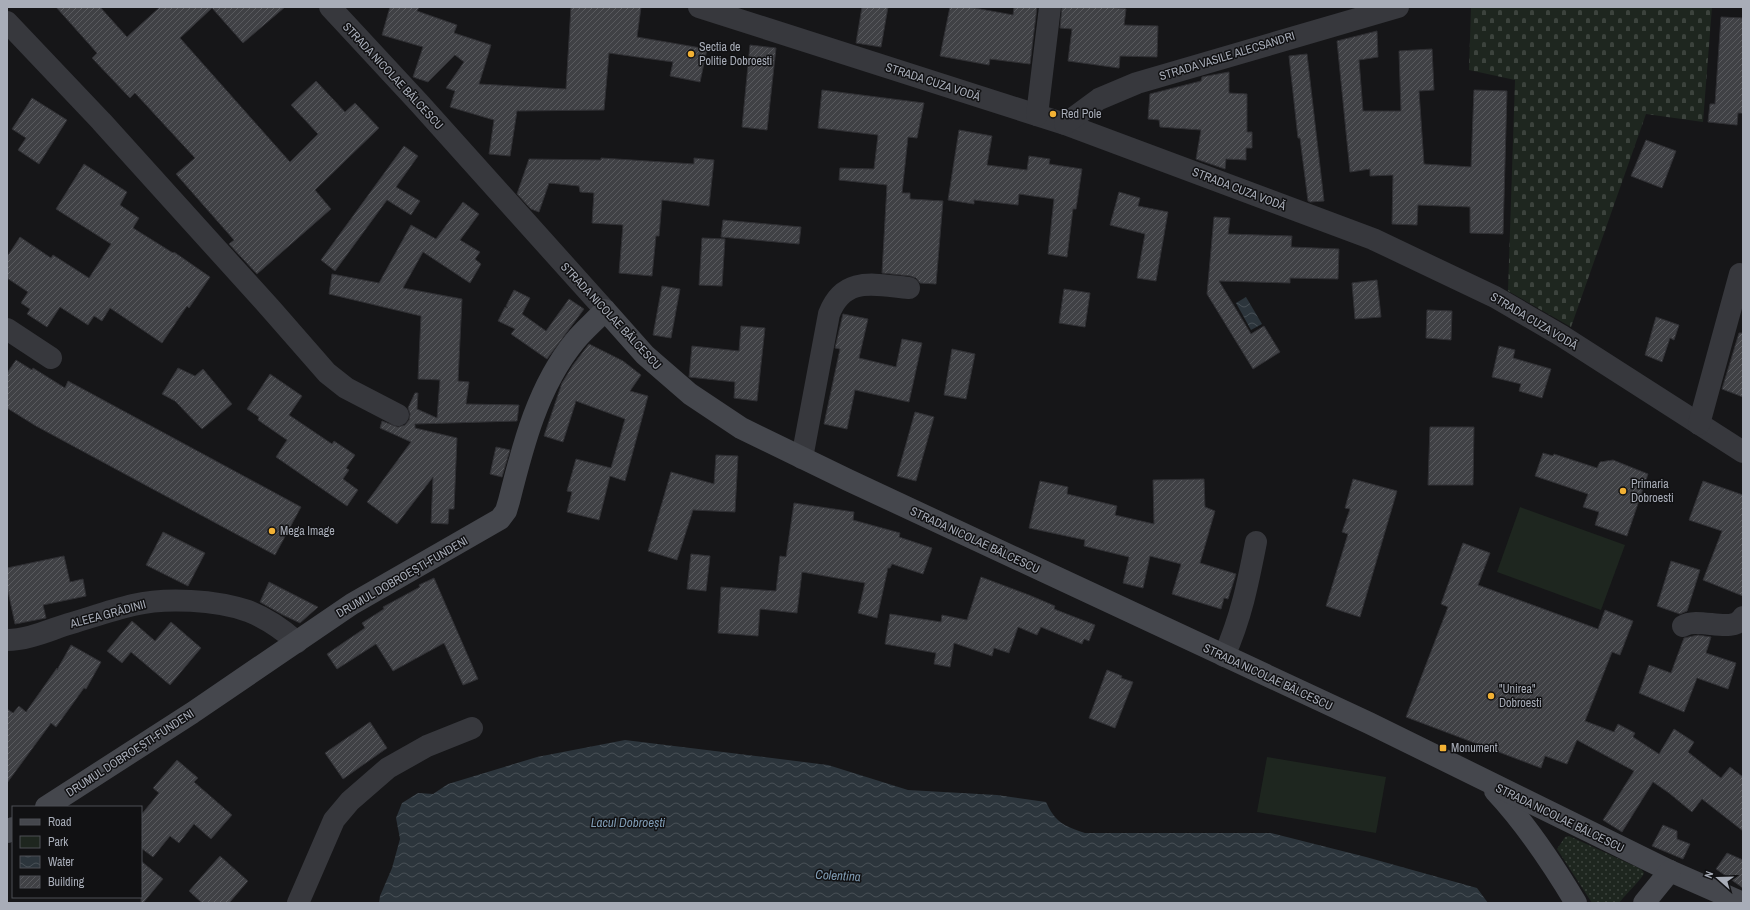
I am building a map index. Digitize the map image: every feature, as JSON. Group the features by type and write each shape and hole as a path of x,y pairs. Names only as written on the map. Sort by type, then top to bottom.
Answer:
{"street":[{"name":"STRADA NICOLAE BĂLCESCU","path":"330,7 420,104 645,355 690,394 741,428 802,458 1369,723 1670,871 1743,903"},
{"name":"STRADA CUZA VODĂ","path":"699,7 1065,124 1374,239 1406,253 1495,297 1562,336 1743,452"},
{"path":"1037,115 1050,7"},
{"name":"STRADA VASILE ALECSANDRI","path":"1065,124 1099,100 1130,86 1350,14 1398,7"},
{"path":"7,22 101,121 327,373 346,388 398,415"},
{"path":"1698,424 1740,274"},
{"path":"802,458 828,314 833,303 839,295 856,286 868,285 909,288"},
{"name":"DRUMUL DOBROEȘTI-FUNDENI","path":"48,806 192,712 352,604 500,519 506,511 532,422 550,380 575,342 605,310"},
{"path":"7,329 51,358"},
{"path":"1224,656 1232,638 1246,594 1256,542"},
{"name":"ALEEA GRĂDINII","path":"7,640 26,638 134,605 154,602 188,601 248,611 270,622 297,642"},
{"path":"1683,626 1687,623 1730,625 1736,624 1743,617"},
{"path":"298,903 334,820 350,801 388,768 428,746 472,728"},
{"path":"1484,780 1509,806 1528,830 1556,870 1576,903"},
{"path":"1644,903 1670,871"}],"green space":[{"path":"1471,7 1712,7 1703,122 1646,114 1571,327 1508,291 1515,80 1469,70"},
{"path":"1520,507 1625,545 1601,610 1497,572"},
{"path":"1267,757 1386,777 1376,833 1257,812"},
{"path":"1569,836 1641,869 1644,873 1643,875 1619,903 1592,903 1557,849 1565,837"}],"water":[{"path":"1246,297 1262,324 1251,330 1236,303"},
{"name":"Lacul Dobroești","path":"625,740 828,765 908,790 997,795 1046,802 1049,809 1057,819 1071,828 1085,833 1271,833 1366,857 1477,888 1488,903 379,903 380,896 392,868 400,839 396,818 402,803 418,793 433,794 448,784 537,757"}],"building":[{"path":"56,7 100,7 127,37 160,7 285,7 243,43 212,8 180,38 290,162 318,134 291,105 316,81 345,112 355,103 379,128 315,190 331,209 257,274 229,244 234,240 176,174 195,158 135,93 130,98 92,58 97,53"},
{"path":"390,7 419,7 417,11 457,25 454,33 491,45 479,84 566,89 571,7 641,7 637,37 707,49 700,82 670,76 673,62 609,53 604,110 517,111 510,156 489,154 494,120 450,107 455,91 446,88 464,62 455,55 428,82 413,77 423,47 382,35"},
{"path":"862,7 888,7 881,47 856,43"},
{"path":"950,7 969,7 1013,15 1014,7 1037,7 1030,64 990,59 989,65 940,56"},
{"path":"1062,7 1110,7 1126,9 1124,25 1158,26 1157,57 1120,56 1119,68 1068,61 1072,29 1060,28"},
{"path":"1721,17 1743,18 1743,113 1738,113 1737,125 1708,122 1710,104 1715,104"},
{"path":"1377,31 1378,57 1359,60 1363,111 1401,111 1399,51 1432,49 1434,90 1419,91 1424,164 1471,167 1474,90 1507,91 1503,234 1470,233 1470,207 1418,205 1417,225 1392,224 1393,175 1370,176 1370,169 1350,172 1337,41"},
{"path":"750,45 776,48 767,130 742,127"},
{"path":"1307,54 1324,201 1310,202 1308,201 1300,138 1298,138 1289,56"},
{"path":"1229,72 1229,93 1247,94 1247,132 1252,132 1252,148 1246,148 1246,160 1226,159 1225,169 1196,159 1201,130 1160,127 1159,120 1148,119 1150,94 1201,81 1202,77"},
{"path":"822,90 924,103 917,138 908,137 902,193 910,193 910,199 943,201 936,284 920,283 916,278 910,276 882,273 887,185 839,180 840,168 874,169 878,135 818,128"},
{"path":"32,98 67,120 39,164 18,150 26,138 12,129"},
{"path":"959,130 992,136 987,165 1027,170 1029,156 1050,159 1049,164 1082,169 1076,209 1073,209 1067,257 1048,254 1054,199 1019,194 1018,205 974,200 974,204 948,200"},
{"path":"1646,140 1676,151 1662,188 1631,176"},
{"path":"404,146 418,156 396,187 420,201 411,215 387,200 335,271 321,260"},
{"path":"601,158 694,164 694,158 714,160 709,206 662,200 659,236 656,236 652,276 619,273 623,225 592,223 594,193 580,192 579,186 549,183 539,212 531,209 517,194 529,159 601,160"},
{"path":"84,164 127,192 120,205 139,218 133,228 173,253 174,252 210,277 189,308 187,306 162,343 110,308 102,321 94,316 88,325 60,307 47,327 27,314 30,309 21,303 28,292 7,278 7,257 20,237 51,258 53,255 89,278 111,244 56,209"},
{"path":"1119,192 1140,198 1138,206 1168,212 1156,281 1137,278 1145,234 1110,225"},
{"path":"463,202 479,214 460,240 480,252 475,259 481,264 470,283 423,252 403,288 462,299 458,381 469,382 466,404 519,405 517,421 415,424 415,428 457,438 454,509 449,509 448,524 431,523 433,477 397,524 367,502 411,442 380,428 382,421 398,427 405,425 409,420 410,414 408,408 415,393 418,393 417,409 437,418 440,380 418,379 421,316 329,294 332,274 379,283 411,225 436,239"},
{"path":"1214,217 1230,218 1228,234 1292,236 1291,247 1339,249 1338,279 1290,278 1290,283 1219,281 1251,334 1264,326 1280,352 1253,369 1207,294"},
{"path":"723,220 801,227 799,244 721,237"},
{"path":"702,238 725,239 722,286 699,285"},
{"path":"1377,280 1381,317 1355,319 1352,283"},
{"path":"662,286 680,289 671,338 653,335"},
{"path":"1064,289 1090,293 1085,327 1059,323"},
{"path":"514,290 530,298 522,314 546,331 569,299 584,309 547,359 511,334 515,329 498,321 505,307 508,308 506,306"},
{"path":"1427,310 1452,311 1451,340 1426,338"},
{"path":"843,314 868,319 859,358 896,367 902,339 922,343 909,402 855,390 847,429 824,424 840,349 835,348"},
{"path":"1656,317 1679,325 1674,340 1670,338 1662,362 1645,355"},
{"path":"741,326 765,328 757,401 734,398 735,382 689,377 692,346 739,351"},
{"path":"1739,333 1743,333 1743,397 1722,389"},
{"path":"589,344 623,361 641,375 630,391 648,396 625,481 610,476 599,520 567,512 572,492 567,491 576,459 611,468 625,419 576,401 563,442 544,436 562,383 573,365"},
{"path":"1499,346 1515,350 1513,358 1551,369 1542,398 1519,391 1521,384 1492,377"},
{"path":"952,349 975,354 966,399 944,395"},
{"path":"16,360 32,370 33,368 65,388 68,381 301,507 275,555 36,426 7,408 7,373"},
{"path":"178,368 195,376 203,369 232,404 202,429 175,401 162,394"},
{"path":"270,374 302,396 289,415 332,444 334,441 355,455 346,468 349,470 343,479 358,490 347,506 276,457 287,440 258,420 259,417 247,409"},
{"path":"915,412 934,417 916,481 897,476"},
{"path":"1430,427 1474,427 1473,485 1428,485"},
{"path":"496,447 510,450 502,477 490,474"},
{"path":"1543,453 1553,456 1554,454 1597,468 1600,462 1613,460 1648,474 1627,536 1595,525 1599,512 1583,507 1588,494 1535,476"},
{"path":"716,455 738,456 735,512 693,510 677,560 648,551 671,472 714,484"},
{"path":"1204,479 1205,507 1215,511 1200,563 1236,574 1228,599 1224,598 1221,609 1172,594 1181,564 1150,556 1143,588 1123,583 1129,557 1084,546 1085,540 1029,528 1040,481 1068,487 1067,494 1117,506 1115,515 1154,524 1153,480"},
{"path":"1353,479 1397,491 1360,617 1326,606 1348,534 1342,532 1350,509 1345,508"},
{"path":"1703,481 1743,495 1743,596 1703,580 1722,531 1689,520"},
{"path":"794,503 854,512 853,520 900,533 899,537 932,548 923,574 892,564 890,568 888,568 877,618 858,613 865,583 802,572 797,613 760,609 758,636 718,633 721,587 776,591 780,556 786,557"},
{"path":"163,532 205,553 188,586 146,565"},
{"path":"1463,543 1490,553 1478,585 1598,629 1605,610 1633,621 1620,655 1612,652 1585,721 1614,732 1618,724 1635,733 1633,737 1659,754 1674,729 1694,742 1688,752 1721,778 1730,767 1743,777 1743,831 1702,799 1692,812 1653,782 1622,832 1603,820 1634,771 1577,740 1567,764 1545,756 1541,768 1406,717 1448,607 1441,604"},
{"path":"691,554 710,556 706,591 687,589"},
{"path":"64,556 70,582 83,579 86,596 43,605 46,618 15,624 7,586 7,568"},
{"path":"1671,561 1700,570 1687,611 1680,614 1657,606"},
{"path":"981,577 1029,595 1055,606 1054,609 1095,625 1089,641 1084,639 1082,644 1041,627 1037,635 1018,627 1009,653 994,648 992,656 954,643 950,667 934,664 936,653 885,644 890,614 941,622 942,615 967,620"},
{"path":"434,578 478,679 463,685 444,643 393,671 376,644 337,669 327,654 365,628 362,623 384,609 383,607 420,587 419,585"},
{"path":"269,582 318,607 300,623 283,615 260,602"},
{"path":"132,621 155,641 171,622 201,648 170,685 131,652 122,663 107,651"},
{"path":"1698,635 1711,637 1706,653 1736,663 1728,689 1697,678 1684,712 1639,693 1649,665 1671,673 1684,638"},
{"path":"71,645 101,662 86,689 84,688 56,727 51,723 7,783 7,709 13,713 19,706 26,712 57,668 57,670"},
{"path":"1107,670 1122,676 1121,678 1133,682 1115,728 1089,718"},
{"path":"370,722 387,748 343,779 325,753"},
{"path":"177,760 198,778 194,782 232,815 211,839 194,824 179,843 170,836 153,857 142,849 142,814 159,793 153,788"},
{"path":"1663,825 1677,831 1677,839 1690,844 1683,859 1652,846"},
{"path":"1727,853 1743,860 1743,888 1716,869"},
{"path":"220,856 248,881 229,903 202,903 189,891"},
{"path":"142,862 163,879 143,903 141,903"}],"place":[{"name":"Sectia de Politie Dobroesti","path":"691,54"},
{"name":"Red Pole","path":"1053,114"},
{"name":"Primaria Dobroesti","path":"1623,491"},
{"name":"Mega Image","path":"272,531"},
{"name":"\"Unirea\" Dobroesti","path":"1491,696"},
{"name":"Monument","path":"1443,748"}],"water label":[{"name":"Colentina","path":"838,875"}]}
